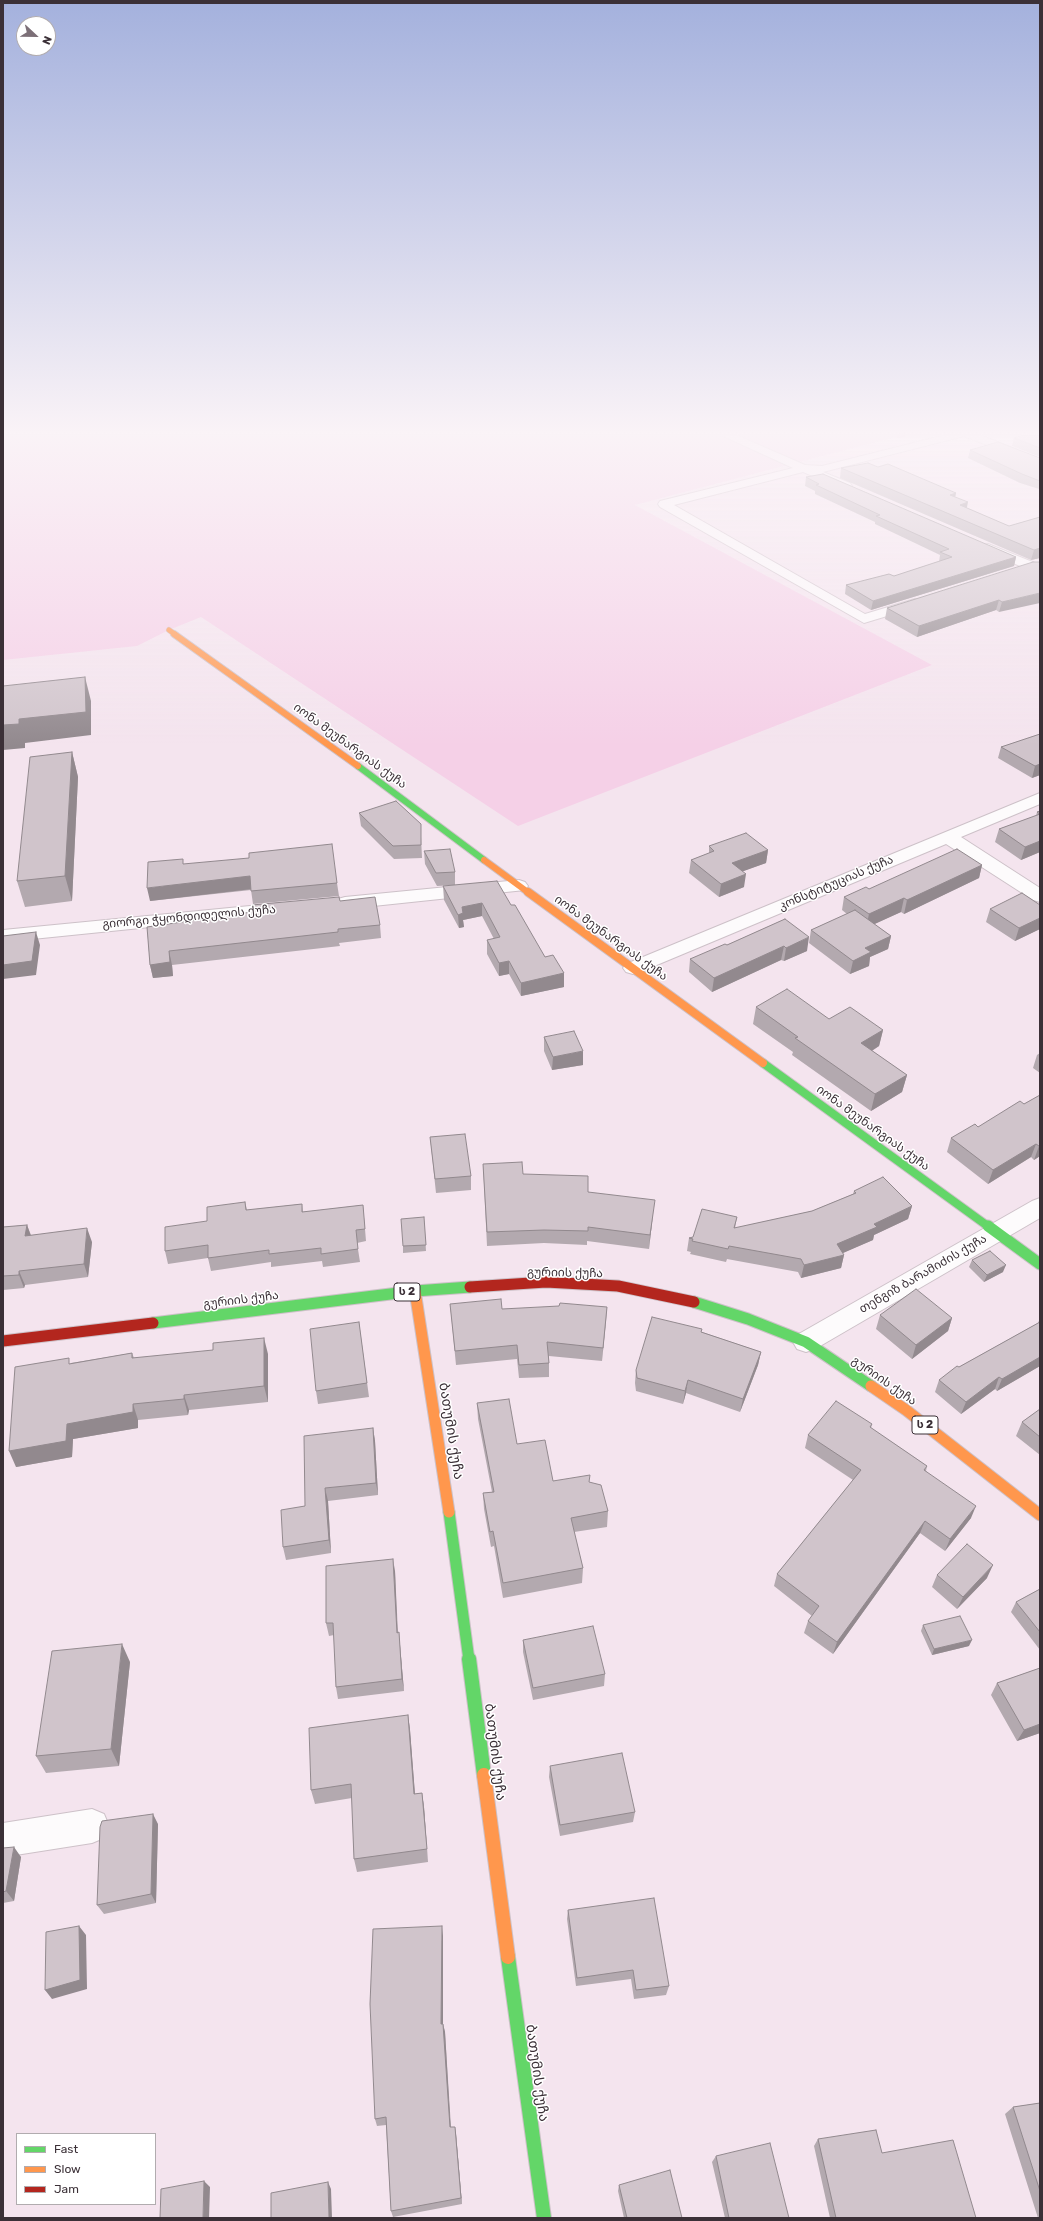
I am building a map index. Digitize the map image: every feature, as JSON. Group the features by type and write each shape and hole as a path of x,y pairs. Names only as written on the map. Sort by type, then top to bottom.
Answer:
{"main road":[{"name":"იონა მეუნარგიას ქუჩა","path":"169,630 368,773 519,886 1040,1264"},
{"name":"გურიის ქუჩა","path":"3,1341 415,1291 546,1282 618,1286 683,1298 748,1319 806,1342 906,1410 1040,1515"},
{"name":"ბათუმის ქუჩა","path":"415,1291 459,1581 518,2035 544,2218"}],"street":[{"path":"724,539 864,619 924,600"},
{"path":"979,544 1037,566"},
{"path":"1008,573 1037,566"},
{"name":"კონსტიტუციას ქუჩა","path":"632,968 1040,798"},
{"path":"948,837 1040,896"},
{"path":"329,904 519,886"},
{"name":"გიორგი ჭყონდიდელის ქუჩა","path":"3,936 298,907"},
{"name":"თენგიზ ბარამიძის ქუჩა","path":"806,1342 1040,1207"},
{"path":"3,1840 92,1826"}],"shaded area":[{"path":"3,539 697,539 932,665 518,826 201,617 169,630 137,646 3,660"}],"building":[{"path":"926,539 973,539 1016,557 873,601 846,585 889,574 894,576 952,557 940,552 949,549"},
{"path":"1007,539 1040,539 1040,548 1034,550"},
{"path":"1033,562 1040,562 1040,593 1002,602 999,600 919,626 887,608"},
{"path":"85,677 86,712 19,719 19,724 3,725 3,686"},
{"path":"1040,734 1040,764 1035,766 1001,747"},
{"path":"72,752 65,876 17,881 30,757"},
{"path":"396,801 421,824 421,845 393,846 359,813"},
{"path":"1040,814 1040,841 1025,847 999,829"},
{"path":"746,833 768,850 732,863 746,874 721,884 691,860 714,851 709,846"},
{"path":"332,844 337,883 251,891 250,876 147,888 148,862 183,859 183,864 249,858 249,853"},
{"path":"450,849 455,872 436,873 424,851"},
{"path":"957,849 982,865 907,900 904,898 869,914 844,897 866,887 869,889"},
{"path":"497,881 511,905 515,905 545,957 553,955 564,973 521,983 509,961 499,963 487,940 500,937 482,903 462,907 463,913 458,915 443,886"},
{"path":"1022,893 1040,905 1040,918 1019,928 990,909"},
{"path":"339,897 340,901 375,897 380,925 338,929 338,932 169,951 170,962 150,965 147,927 252,912 252,905"},
{"path":"855,910 891,936 865,948 871,952 853,961 811,930"},
{"path":"785,919 809,937 786,948 784,946 714,978 690,959 725,944 727,945"},
{"path":"36,932 32,961 3,965 3,936"},
{"path":"787,989 829,1019 850,1007 883,1030 861,1043 907,1075 875,1094 795,1038 798,1037 756,1007"},
{"path":"574,1031 583,1051 553,1057 544,1037"},
{"path":"1040,1095 1040,1146 1036,1144 993,1170 951,1138 975,1124 978,1127 1020,1101 1024,1104"},
{"path":"465,1134 471,1176 435,1179 430,1137"},
{"path":"522,1162 523,1174 588,1176 588,1192 655,1200 650,1235 588,1227 588,1231 544,1230 487,1232 483,1164"},
{"path":"883,1177 912,1206 874,1224 877,1227 837,1244 844,1255 804,1265 801,1259 729,1246 728,1249 692,1241 693,1239 689,1238 693,1237 702,1209 737,1217 734,1228 812,1211 856,1193 854,1191"},
{"path":"245,1202 246,1210 302,1204 302,1212 363,1205 365,1229 356,1230 358,1249 321,1254 321,1248 269,1254 269,1250 208,1258 208,1245 165,1251 165,1227 207,1221 207,1207"},
{"path":"424,1217 426,1245 403,1246 401,1219"},
{"path":"27,1225 25,1236 87,1228 84,1264 19,1271 19,1275 3,1276 3,1227"},
{"path":"990,1251 1006,1265 987,1275 972,1260"},
{"path":"916,1289 952,1318 916,1345 880,1315"},
{"path":"501,1299 502,1309 559,1306 560,1303 607,1307 603,1348 547,1342 549,1363 519,1365 517,1345 455,1351 450,1304"},
{"path":"652,1317 702,1329 701,1332 761,1352 743,1399 688,1380 685,1391 637,1378 636,1370"},
{"path":"359,1322 367,1383 316,1391 310,1329"},
{"path":"1040,1322 1040,1357 1002,1379 999,1377 966,1402 939,1380 957,1366 959,1367"},
{"path":"264,1338 264,1386 184,1395 184,1399 133,1404 133,1412 67,1424 66,1441 9,1451 15,1367 69,1358 69,1364 132,1353 132,1358 213,1350 213,1343"},
{"path":"509,1399 517,1444 545,1440 553,1481 590,1475 589,1482 601,1485 608,1511 571,1518 583,1568 503,1583 493,1531 490,1532 483,1493 494,1492 477,1403"},
{"path":"836,1401 872,1424 870,1427 927,1466 924,1470 976,1506 950,1539 925,1521 837,1642 808,1621 819,1606 777,1574 861,1470 808,1435"},
{"path":"1040,1409 1040,1437 1022,1422"},
{"path":"373,1428 376,1483 325,1488 329,1540 283,1547 281,1510 305,1506 304,1436"},
{"path":"967,1544 993,1565 963,1597 937,1575"},
{"path":"393,1559 397,1633 399,1632 402,1679 336,1687 333,1623 326,1623 326,1566"},
{"path":"1040,1589 1040,1632 1016,1602"},
{"path":"960,1616 972,1640 934,1649 923,1625"},
{"path":"593,1626 605,1674 533,1688 523,1640"},
{"path":"122,1644 111,1749 36,1756 52,1651"},
{"path":"1040,1668 1040,1724 1024,1730 997,1683"},
{"path":"408,1715 414,1794 422,1793 427,1849 354,1859 351,1784 311,1790 309,1728"},
{"path":"622,1753 635,1812 560,1825 550,1766"},
{"path":"153,1814 151,1894 97,1905 100,1827 102,1821"},
{"path":"14,1847 6,1891 3,1892 3,1848"},
{"path":"654,1898 669,1986 636,1990 633,1970 577,1978 568,1910"},
{"path":"79,1926 80,1980 45,1990 46,1932"},
{"path":"442,1926 441,2024 443,2024 450,2127 455,2127 461,2198 391,2211 386,2117 375,2119 370,2004 373,1929"},
{"path":"1040,2103 1040,2191 1013,2107"},
{"path":"876,2130 882,2153 953,2140 976,2218 836,2218 818,2139"},
{"path":"770,2143 789,2218 729,2218 716,2156"},
{"path":"670,2170 682,2218 627,2218 619,2185"},
{"path":"204,2181 203,2218 160,2218 161,2189"},
{"path":"328,2182 329,2218 271,2218 271,2193"}],"traffic: fast":[{"path":"358,766 484,860"},
{"path":"763,1063 1040,1264"},
{"path":"153,1323 415,1291 470,1287"},
{"path":"694,1302 748,1319 806,1342 871,1386"},
{"path":"449,1512 484,1775"},
{"path":"508,1957 544,2218"}],"traffic: slow":[{"path":"169,630 358,766"},
{"path":"484,860 763,1063"},
{"path":"415,1291 449,1512"},
{"path":"871,1386 906,1410 1040,1515"},
{"path":"484,1775 508,1957"}],"traffic: jam":[{"path":"470,1287 546,1282 618,1286 694,1302"},
{"path":"3,1341 153,1323"}]}
